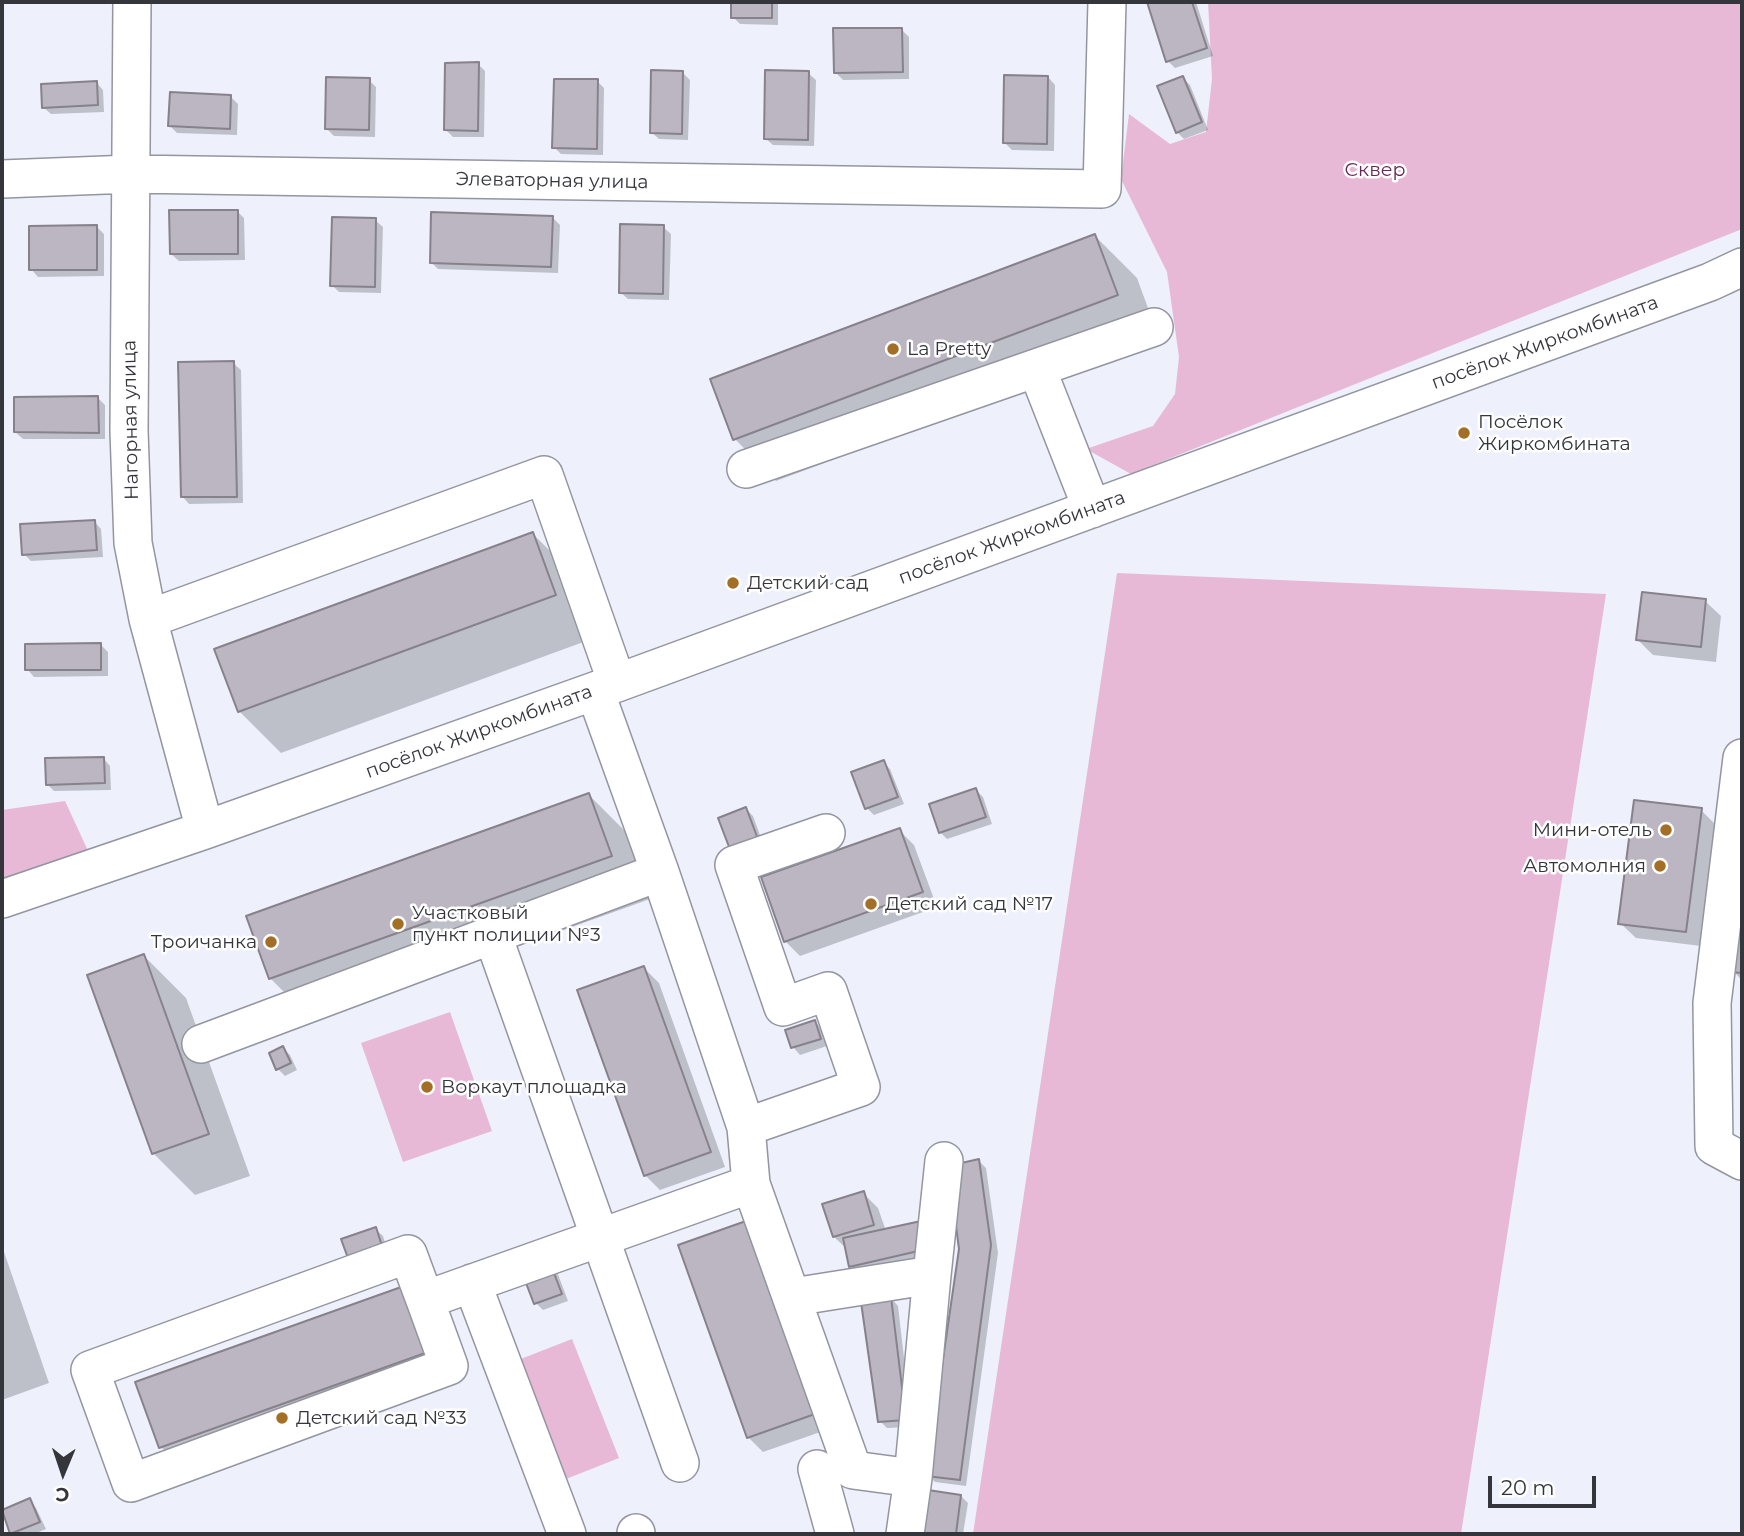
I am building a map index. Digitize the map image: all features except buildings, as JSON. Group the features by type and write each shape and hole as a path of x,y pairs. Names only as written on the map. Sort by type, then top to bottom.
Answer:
{"street":[{"name":"Нагорная улица","path":"132,2 129,431 132,543 148,619 205,830"},
{"name":"Элеваторная улица","path":"2,179 131,174 1102,189 1107,2"},
{"name":"посёлок Жиркомбината","path":"2,899 205,830 606,687 1684,292 1742,267"},
{"path":"746,470 1154,327"},
{"path":"1037,369 1092,509"},
{"path":"148,619 544,475 660,872 746,1127 751,1184 853,1469 913,1478"},
{"path":"1742,758 1712,1003 1714,1146 1742,1161"},
{"path":"746,1127 861,1087 828,991 783,1007 734,865 826,834"},
{"path":"201,1044 660,872"},
{"path":"494,936 680,1463"},
{"path":"905,1534 913,1478 944,1161"},
{"path":"425,1300 751,1184"},
{"path":"408,1254 425,1300 449,1366 131,1483 90,1370 408,1254"},
{"path":"793,1297 932,1275"},
{"path":"472,1283 567,1534"},
{"path":"817,1469 835,1534"}],"green space":[{"name":"Сквер","path":"1208,2 1742,2 1742,229 1131,474 1086,449 1153,426 1175,394 1179,357 1167,272 1121,179 1129,114 1170,144 1206,132 1212,79"},
{"path":"1117,573 1606,594 1461,1534 973,1534"},
{"path":"65,801 90,855 2,883 2,810"},
{"name":"Воркаут площадка","path":"450,1012 492,1131 403,1162 361,1043"},
{"path":"572,1339 619,1458 561,1481 513,1362"}],"place":[{"name":"La Pretty","path":"893,349"},
{"name":"Посёлок Жиркомбината","path":"1464,433"},
{"name":"Детский сад","path":"733,583"},
{"name":"Мини-отель","path":"1666,830"},
{"name":"Автомолния","path":"1660,866"},
{"name":"Детский сад №17","path":"871,904"},
{"name":"Участковый пункт полиции №3","path":"398,924"},
{"name":"Троичанка","path":"271,942"},
{"name":"Воркаут площадка","path":"427,1087"},
{"name":"Детский сад №33","path":"282,1418"}]}
